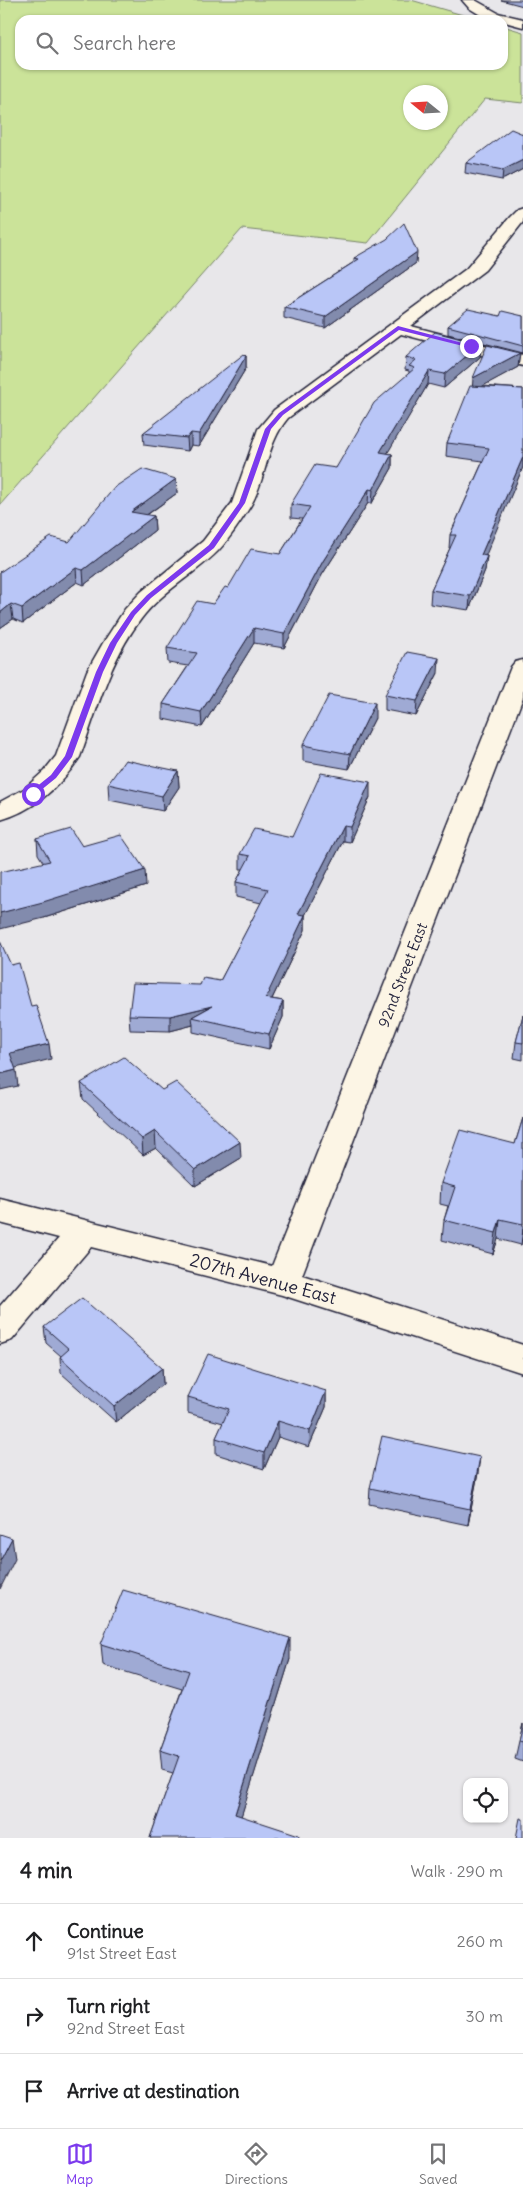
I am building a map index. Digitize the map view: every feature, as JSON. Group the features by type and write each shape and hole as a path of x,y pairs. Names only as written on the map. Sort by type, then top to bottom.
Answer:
{"street":[{"path":"468,0 474,7 491,15"},
{"path":"508,20 523,22"},
{"path":"0,812 33,794 53,776 68,757 100,672 114,643 133,614 149,597 211,546 242,503 268,429 281,414 472,274 519,221"},
{"path":"398,328 523,360"},
{"name":"92nd Street East","path":"282,1282 523,667"},
{"name":"207th Avenue East","path":"0,1211 282,1282 523,1359"},
{"path":"0,1330 83,1233"}],"green space":[{"path":"0,0 411,0 463,15 15,15 15,70 508,70 508,28 523,32 523,103 485,99 368,243 242,229 0,505"}],"building":[{"path":"511,129 523,134 523,160 503,170 466,163"},
{"path":"404,223 417,252 325,317 284,307 359,259 354,258 387,239"},
{"path":"468,309 500,316 502,311 523,316 523,346 448,326"},
{"path":"435,332 481,344 445,374 429,371 380,452 392,454 373,490 369,489 323,561 284,634 254,628 201,712 163,704 197,653 167,648 197,601 213,604 225,587 228,588 251,549 280,554 310,507 291,504 315,465 336,468 374,403 415,368 409,366 416,360 406,357"},
{"path":"487,345 520,353 473,378"},
{"path":"244,354 246,356 199,434 191,433 187,438 143,433"},
{"path":"470,386 523,389 523,457 481,555 487,556 470,596 431,590 456,535 450,535 489,448 447,443"},
{"path":"142,469 176,479 131,512 154,516 83,570 76,568 22,608 11,604 0,613 0,572 51,537 69,542 115,487"},
{"path":"407,652 439,658 417,701 385,695"},
{"path":"329,695 375,703 350,754 303,745"},
{"path":"125,760 178,771 162,796 108,784"},
{"path":"321,773 370,782 350,827 343,826 298,914 305,915 270,992 265,998 283,1001 269,1034 192,1017 212,1006 170,1016 129,1015 133,983 200,985 203,978 220,981 268,889 236,882 250,856 240,854 254,829 292,837"},
{"path":"71,829 82,846 121,835 145,870 43,902 0,913 0,872 50,861 37,839"},
{"path":"0,941 11,965 19,963 31,1006 36,1005 49,1044 10,1053 16,1070 0,1074"},
{"path":"523,1015 523,1043 516,1042"},
{"path":"124,1057 162,1090 176,1082 240,1142 195,1170 155,1131 142,1139 81,1083"},
{"path":"523,1118 523,1224 500,1219 496,1233 444,1220 455,1187 441,1183 460,1130 515,1144"},
{"path":"82,1298 162,1368 114,1406 60,1357 69,1349 44,1327"},
{"path":"208,1354 326,1391 310,1431 278,1421 264,1453 216,1438 229,1409 188,1397"},
{"path":"382,1436 480,1457 470,1509 370,1488"},
{"path":"0,1534 12,1538 0,1561"},
{"path":"123,1590 290,1638 235,1814 299,1835 298,1838 150,1838 179,1756 160,1750 189,1671 101,1644"},
{"path":"523,1723 523,1742 519,1741"},
{"path":"520,1818 523,1819 523,1838 516,1838"}],"route":[{"path":"33,794 53,776 68,757 100,672 114,643 133,614 149,597 211,546 242,503 260,447 268,429 281,414 398,328 471,346"}]}
